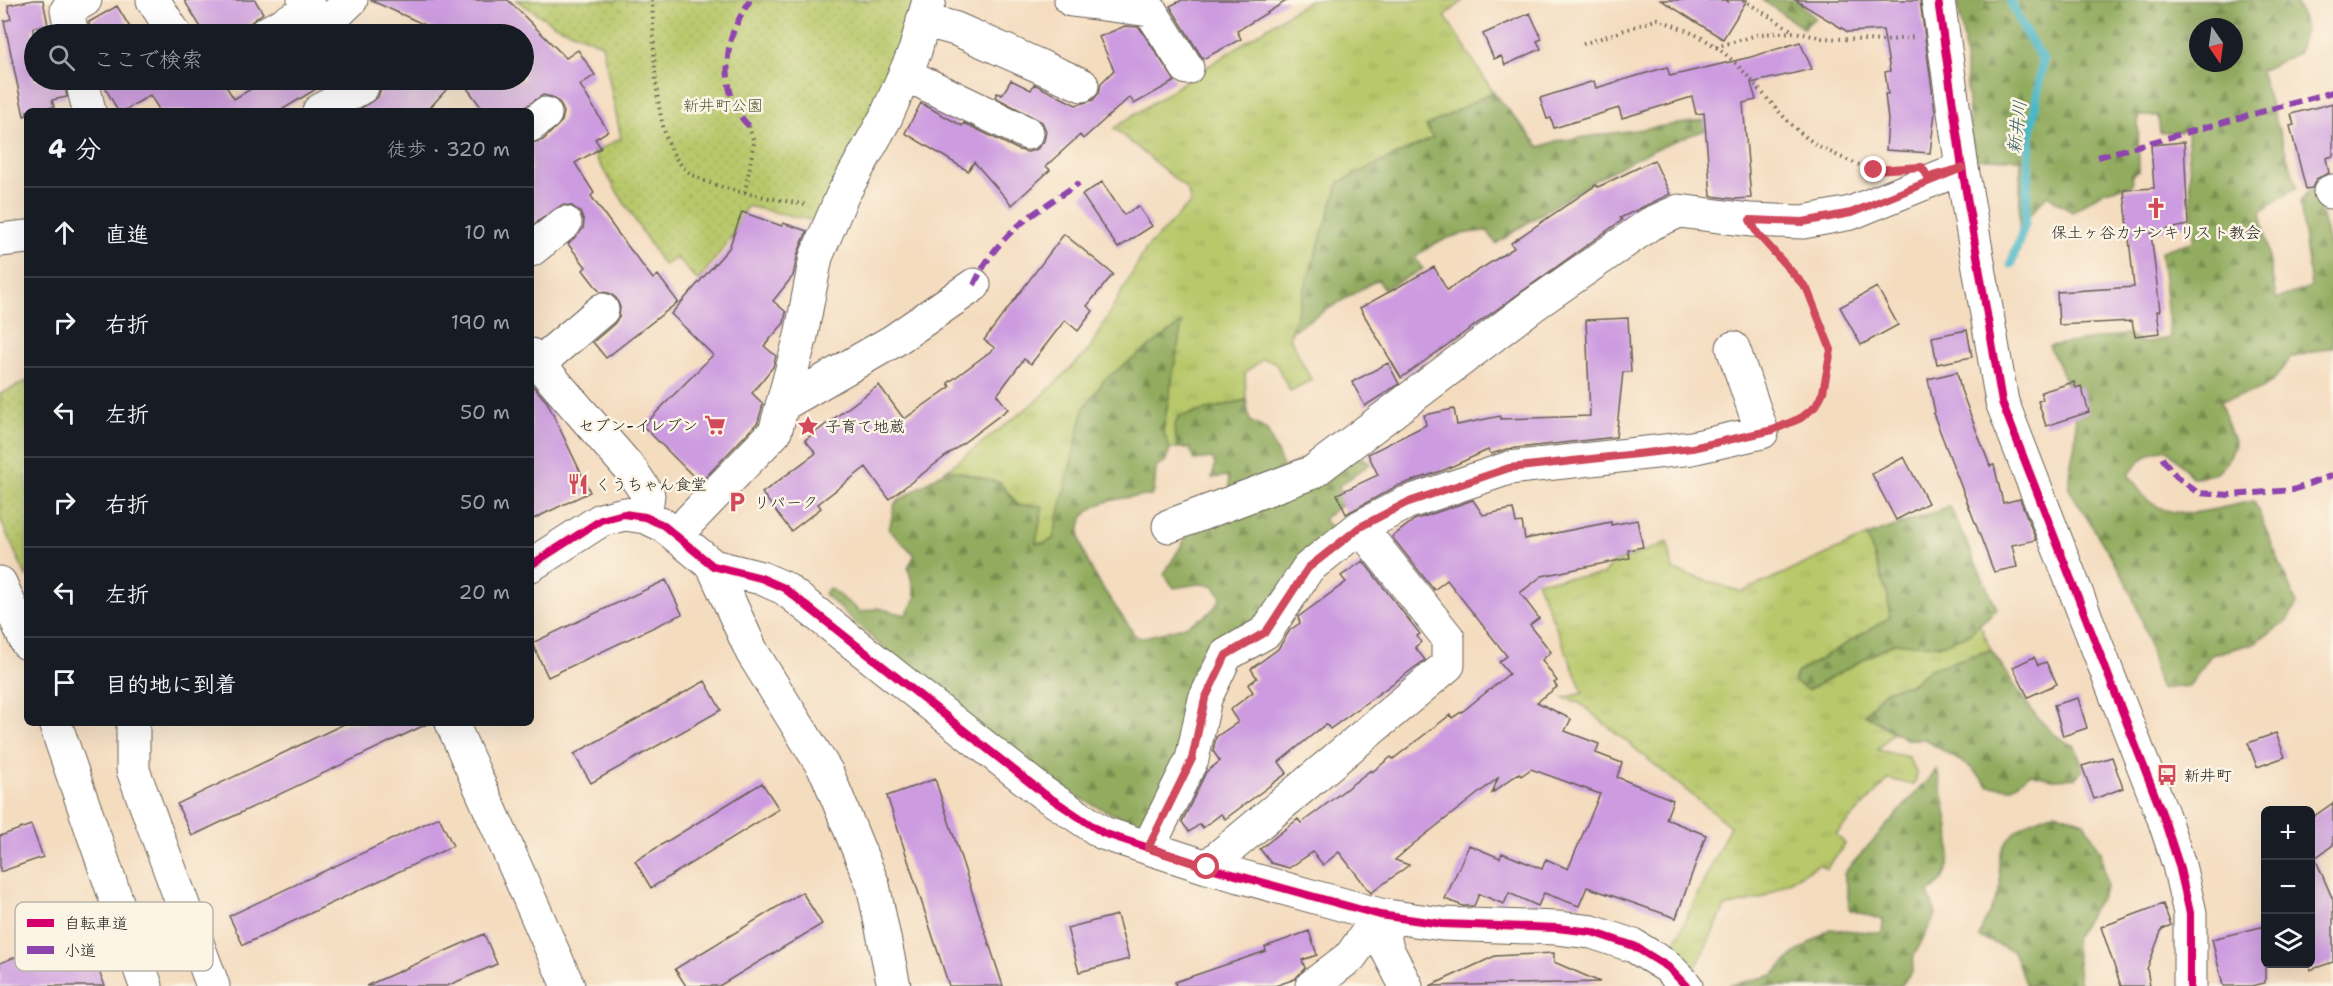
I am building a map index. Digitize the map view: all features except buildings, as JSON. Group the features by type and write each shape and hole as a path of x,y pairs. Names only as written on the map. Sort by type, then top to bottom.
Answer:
{"street":[{"path":"70,24 67,10 85,0"},
{"path":"153,0 169,24"},
{"path":"296,24 315,18 351,0"},
{"path":"1071,0 1150,10 1187,68"},
{"path":"1938,0 1962,168 2002,402 2163,816 2179,865 2190,913 2190,986"},
{"path":"678,537 689,521 775,432 801,336 816,257 836,211 886,117 915,51 926,10 956,29 1082,85"},
{"path":"905,74 1027,133"},
{"path":"84,90 87,108"},
{"path":"327,108 365,93"},
{"path":"1907,167 1922,167 1928,177 1962,168"},
{"path":"1169,526 1314,472 1532,306 1650,224 1678,211 1750,220 1803,222 1851,213 1962,168"},
{"path":"534,248 565,223"},
{"path":"0,240 24,237"},
{"path":"782,405 893,341 974,285"},
{"path":"602,310 535,359 631,470 648,495 645,517"},
{"path":"1148,848 1192,759 1205,699 1226,655 1266,632 1308,568 1360,527 1406,503 1509,468 1692,448 1761,432 1733,348"},
{"path":"534,563 601,520 624,514 645,517 663,525 713,566 761,578 784,588 1043,793 1103,832 1207,867 1380,915 1442,924 1557,928 1592,932 1634,946 1668,967 1686,986"},
{"path":"1207,867 1448,664 1448,638 1360,527"},
{"path":"713,566 752,652 827,773 873,885 894,986"},
{"path":"0,584 20,639"},
{"path":"56,726 117,902"},
{"path":"133,726 133,770 182,902"},
{"path":"453,726 568,986"},
{"path":"1311,986 1351,956 1380,915"},
{"path":"1380,915 1387,949 1406,986"},
{"path":"141,971 146,986"},
{"path":"207,971 213,986"}],"path":[{"path":"652,0 663,126 672,154 684,170 717,186 836,211"},
{"path":"1743,0 1780,25 1795,32"},
{"path":"1583,44 1658,19 1716,47 1746,73 1807,138 1850,162 1874,170 1907,167"},
{"path":"1716,47 1760,34 1795,32 1822,38 1884,41"},
{"path":"745,192 754,143 749,126"},
{"path":"1750,220 1757,233 1807,289 1831,350 1823,392 1816,406 1801,418 1773,430 1761,432"}],"green space":[{"name":"新井町公園","path":"516,0 915,0 897,60 819,222 747,206 729,241 698,281 677,258 663,265 593,153 621,138 602,44 555,25"},
{"path":"1309,0 1464,0 1445,16 1493,92 1427,126 1433,138 1339,182 1290,337 1311,380 1290,391 1275,362 1263,359 1245,373 1246,400 1178,417 1174,428 1178,448 1170,449 1163,431 1181,323 1084,408 1054,539 1045,543 1036,543 1035,505 1018,505 1000,483 948,469 1040,398 1088,351 1146,249 1191,202 1187,189 1114,128"},
{"path":"1762,0 1796,0 1815,18 1803,28"},
{"path":"1957,0 2295,0 2306,27 2298,53 2260,71 2297,187 2261,211 2276,299 2311,287 2300,202 2308,191 2319,188 2328,199 2320,208 2333,260 2333,347 2290,358 2269,384 2252,392 2220,401 2235,445 2220,470 2209,475 2192,477 2168,450 2162,450 2145,457 2129,475 2149,501 2173,512 2200,512 2254,501 2297,605 2284,624 2254,643 2211,655 2189,686 2160,689 2143,623 2126,581 2069,489 2069,473 2076,438 2076,419 2067,386 2049,346 2126,334 2142,343 2170,338 2161,251 2194,241 2187,131 2160,133 2158,116 2138,116 2139,171 2132,174 2133,185 2104,191 2072,212 2047,195 2019,228 2021,159 1972,159 1964,42"},
{"path":"1493,92 1540,147 1557,141 1720,118 1723,125 1692,134 1633,160 1549,208 1496,244 1488,231 1458,235 1440,241 1415,258 1423,269 1384,289 1378,279 1291,331 1339,182 1433,138 1426,126"},
{"path":"1182,323 1163,431 1170,449 1165,462 1156,468 1154,491 1151,496 1113,500 1090,510 1080,525 1081,544 1089,565 1134,634 1140,638 1198,620 1216,606 1221,597 1213,585 1198,584 1174,588 1164,574 1195,523 1233,505 1228,476 1212,478 1215,464 1212,458 1194,460 1190,448 1178,448 1174,428 1178,417 1246,400 1250,421 1267,430 1284,469 1343,438 1370,464 1339,486 1344,503 1323,519 1338,534 1262,625 1223,651 1187,758 1141,825 1096,806 1053,783 1012,755 934,693 824,594 829,588 861,612 878,608 906,615 916,598 908,567 915,555 889,530 895,503 948,469 1000,483 1018,505 1043,506 1036,543 1045,543 1053,539 1084,408 1105,379"},
{"path":"24,382 24,571 0,519 0,394"},
{"path":"1950,507 1997,609 1966,636 1940,645 1894,643 1808,690 1794,682 1797,673 1889,618 1888,596 1867,536"},
{"path":"1867,536 1888,596 1890,618 1797,673 1794,682 1808,690 1894,643 1915,643 1966,636 1980,624 1991,650 1930,669 1913,683 1885,691 1865,714 1893,732 1878,750 1908,757 1917,774 1914,785 1889,779 1836,834 1845,844 1826,869 1819,864 1760,899 1725,907 1695,969 1670,953 1730,826 1578,702 1564,698 1583,693 1537,581 1603,575 1611,564 1668,542 1673,570 1742,592"},
{"path":"1991,650 2039,718 2062,740 2075,746 2084,769 2075,778 2053,779 2030,774 2011,788 1989,786 1970,767 1924,739 1906,739 1865,714 1885,691 1913,683 1930,669"},
{"path":"1937,769 1946,810 1950,856 1942,881 1928,893 1936,914 1914,956 1912,971 1901,986 1728,986 1773,975 1795,953 1830,929 1882,933 1883,920 1850,910 1844,873"},
{"path":"2055,812 2084,822 2101,852 2107,887 2074,939 2080,986 2026,986 2013,951 1979,937 2000,889 2001,851 2019,829"}],"waterway":[{"name":"新井川","path":"2010,0 2023,28 2043,60 2030,138 2025,224 2011,264"}],"marked path":[{"path":"749,126 736,109 732,99 727,65 733,32 750,0"},
{"path":"2098,157 2333,92"},
{"path":"974,285 984,266 1006,237 1032,215 1079,183"},
{"path":"2162,458 2176,476 2198,493 2230,495 2293,490 2333,475"}],"cycle path":[{"path":"1938,0 1962,168 2002,402 2163,816 2179,865 2190,913 2190,986"},
{"path":"534,563 601,520 624,514 645,517 663,525 713,566 761,578 784,588 1043,793 1103,833 1207,867 1380,915 1442,924 1557,928 1592,932 1634,946 1668,967 1686,986"}],"place":[{"name":"保土ヶ谷カナンキリスト教会","path":"2156,208"},
{"name":"セブン-イレブン","path":"715,425"},
{"name":"子育て地蔵","path":"808,426"},
{"name":"くうちゃん食堂","path":"578,484"},
{"name":"リパーク","path":"737,502"},
{"name":"新井町","path":"2167,775"}],"route":[{"path":"1207,867 1148,848 1192,759 1205,699 1226,655 1266,632 1308,568 1360,527 1406,503 1509,468 1692,448 1773,430 1801,418 1816,406 1823,392 1831,350 1807,289 1774,254 1750,220 1803,222 1851,213 1962,168 1928,177 1922,167 1874,170"}]}
